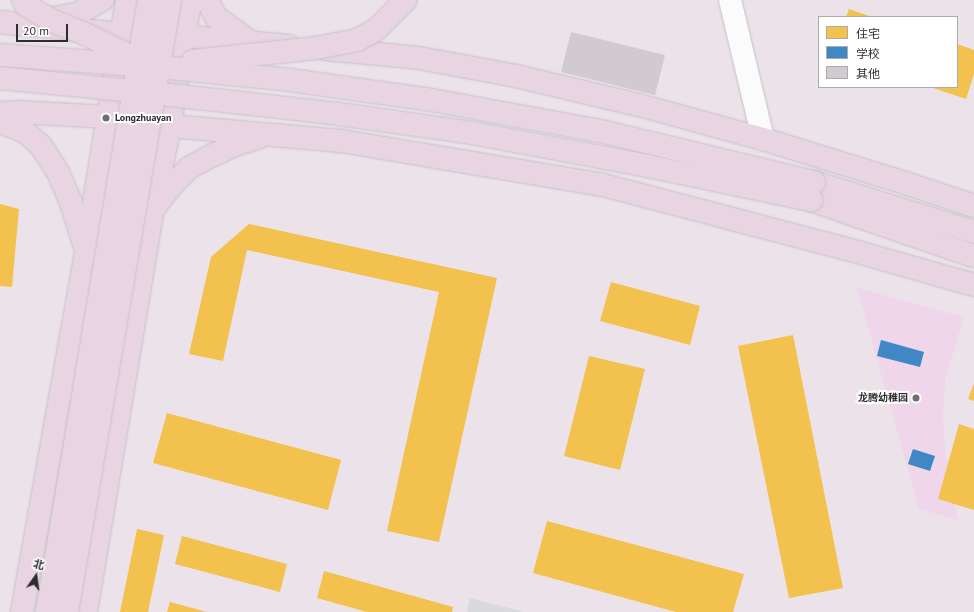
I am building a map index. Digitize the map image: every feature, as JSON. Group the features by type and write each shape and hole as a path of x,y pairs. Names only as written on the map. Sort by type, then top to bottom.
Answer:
{"main road":[{"path":"22,0 26,5 53,20 150,66 316,48 357,40 376,30 406,0"},
{"path":"0,22 49,19 77,14 102,0"},
{"path":"22,612 86,251 120,34 127,0"},
{"path":"86,612 152,212 170,126 183,36 191,0"},
{"path":"207,0 216,17 250,42"},
{"path":"47,612 159,4"},
{"path":"67,612 159,4"},
{"path":"0,22 120,34 183,36 419,58 516,76 639,105 763,140 905,182 974,206"},
{"path":"0,55 150,66 290,80 426,99 605,132 812,191 974,232"},
{"path":"0,78 332,113 472,133 648,166 812,191 974,256"},
{"path":"0,113 17,112 108,117 170,126 341,141 599,184 858,252 974,285"},
{"path":"0,122 24,131 41,146 58,172 71,203 86,251"},
{"path":"152,212 172,185 189,168 210,156 235,145 268,135"}],"street":[{"path":"730,0 763,140"}],"shaded area":[{"name":"龙腾幼稚园","path":"857,288 964,317 945,381 943,414 945,450 958,520 919,509"},
{"path":"470,598 524,612 467,612"}],"building: 住宅":[{"path":"849,9 869,16 846,16"},
{"path":"958,44 974,50 974,74 966,99 933,88 958,88"},
{"path":"0,204 19,209 12,287 0,286"},
{"path":"249,224 497,278 439,542 387,531 439,292 247,250 223,361 189,354 211,257"},
{"path":"611,282 700,306 690,345 600,321"},
{"path":"793,335 843,588 789,598 738,346"},
{"path":"589,356 645,369 620,470 564,456"},
{"path":"974,383 974,401 968,399"},
{"path":"167,413 341,460 328,510 153,463"},
{"path":"959,424 974,429 974,510 938,499"},
{"path":"547,521 744,574 733,612 676,612 533,573"},
{"path":"137,529 164,535 148,612 120,612"},
{"path":"182,536 287,564 280,592 175,564"},
{"path":"324,571 453,607 452,612 367,612 317,598"},
{"path":"170,602 207,612 167,612"}],"building: 学校":[{"path":"881,340 924,352 920,367 877,356"},
{"path":"913,449 935,456 930,471 908,464"}],"building: 其他":[{"path":"571,32 665,55 655,95 561,72"}],"place":[{"name":"Longzhuayan","path":"106,118"},
{"name":"龙腾幼稚园","path":"916,398"}]}
